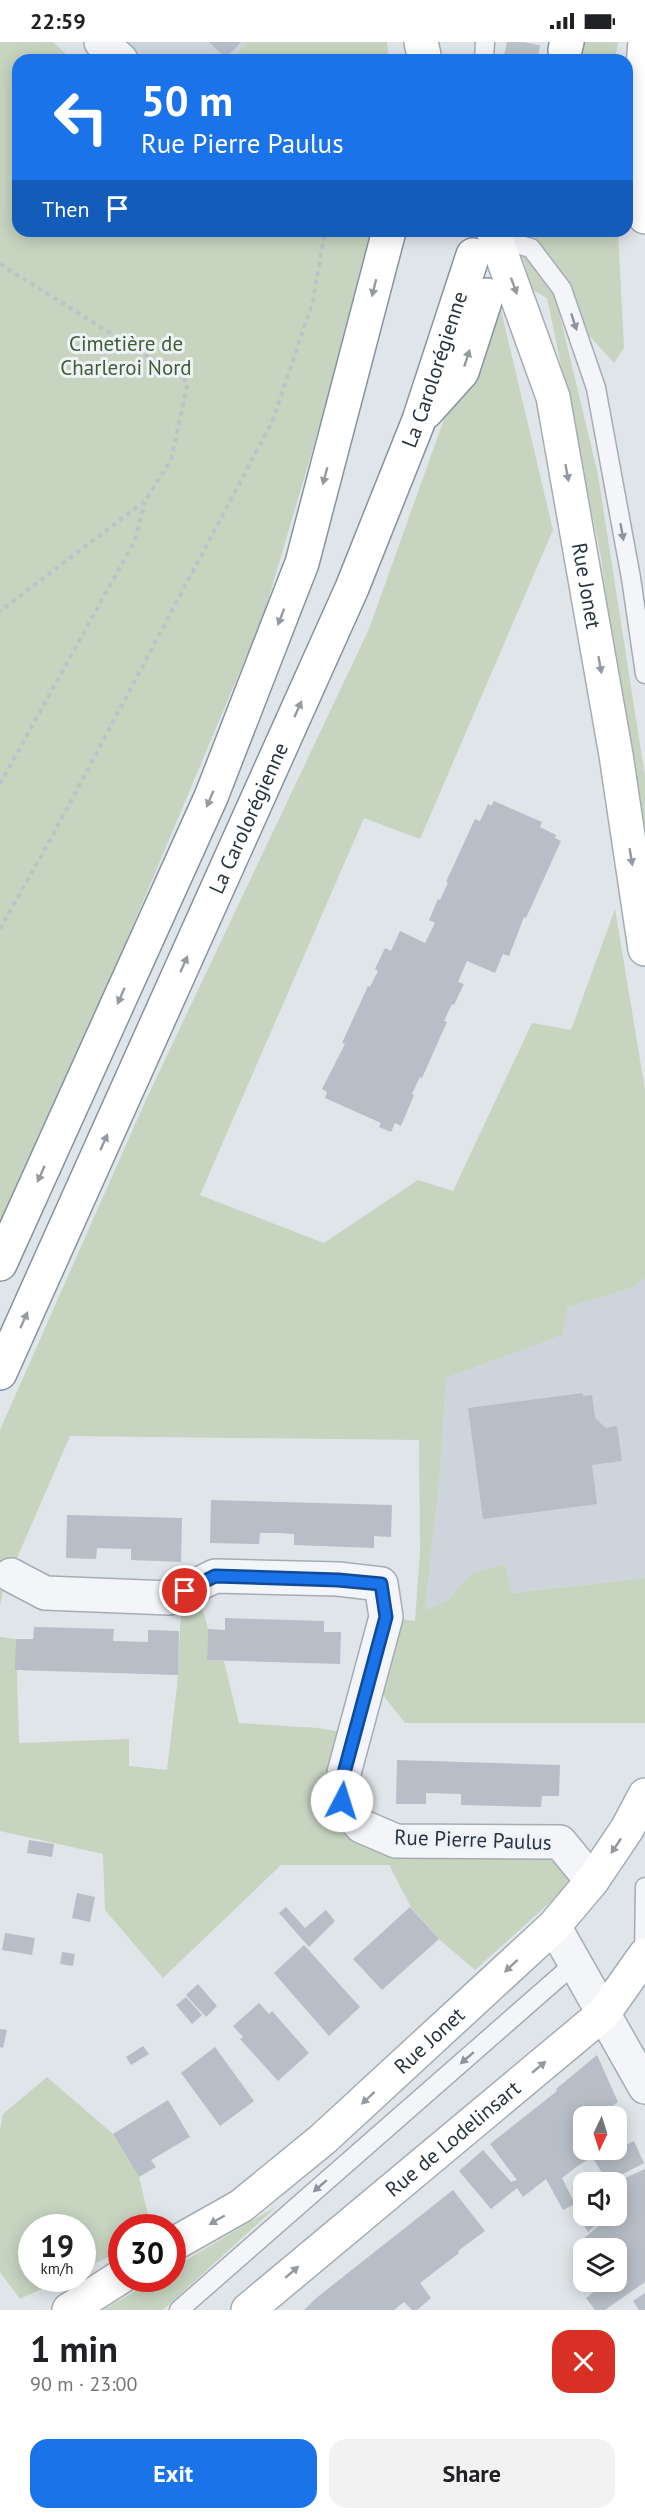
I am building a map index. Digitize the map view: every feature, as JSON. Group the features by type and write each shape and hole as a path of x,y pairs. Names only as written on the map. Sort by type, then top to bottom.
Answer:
{"main road":[{"path":"645,42 634,91 645,217"},
{"name":"La Carolorégienne","path":"0,1264 211,797 302,563 387,237"},
{"name":"La Carolorégienne","path":"0,1373 352,588 488,242"},
{"name":"Rue Jonet","path":"488,242 554,397 616,755 645,949"},
{"path":"418,420 462,372 487,295"},
{"name":"Rue Jonet","path":"186,2238 241,2206 323,2139 554,1926 592,1881 627,1829 645,1795"},
{"name":"Rue de Lodelinsart","path":"248,2310 604,2013 644,1956"},
{"path":"69,2310 108,2285"}],"street":[{"path":"101,42 114,54"},
{"name":"Rue Pierre Paulus","path":"11,1575 45,1593 170,1598 215,1576 338,1580 381,1584 386,1617 344,1773 342,1801 361,1826 396,1841 560,1842 592,1881"},
{"path":"554,1926 645,2087"}],"lane":[{"path":"488,242 531,248 562,289 596,388 631,578 645,675"},
{"path":"644,1956 645,1887"},
{"path":"179,2310 574,1964"}],"path":[{"path":"0,928 272,422 313,301 324,237"},
{"path":"0,264 188,382 171,460 145,501 135,540 0,784"},
{"path":"0,611 145,501"}],"shaded area":[{"path":"125,42 248,42 237,54 126,54"},
{"path":"645,1279 645,1578 510,1593 505,1565 470,1574 448,1600 425,1610 440,1473 446,1378 563,1335 568,1307 632,1288"}],"green space":[{"name":"Cimetière de Charleroi Nord","path":"0,42 53,42 66,54 12,54 12,237 375,237 264,614 17,1201 0,1235"},
{"path":"248,42 387,42 388,54 237,54"},
{"path":"581,42 618,42 616,54 578,54"},
{"path":"502,237 618,237 624,348 614,363 556,299 598,475 645,777 645,901 601,557 547,298 533,290 524,262"},
{"path":"501,310 553,530 420,839 364,818 200,1195 324,1243 418,1180 453,1191 532,1023 571,1030 615,909 645,1090 645,1279 632,1288 568,1307 563,1335 446,1378 440,1473 425,1610 448,1600 470,1574 505,1564 511,1593 645,1578 645,1723 405,1723 379,1690 401,1619 415,1621 420,1551 419,1440 70,1436 3,1590 0,1606 0,1430 145,1102 369,629 476,330"},
{"path":"202,1607 208,1629 207,1660 224,1661 239,1723 319,1728 355,1735 342,1801 384,1836 541,1842 574,1881 475,1970 439,1939 411,1907 389,1865 281,1865 163,1978 105,1910 103,1854 0,1831 0,1637 16,1639 19,1743 129,1739 129,1766 167,1770 177,1686 181,1611"},
{"path":"47,2077 113,2134 139,2177 148,2214 108,2214 108,2257 96,2263 96,2214 18,2214 18,2292 35,2292 20,2299 0,2272 0,2131 3,2114"},
{"path":"277,2206 186,2289 186,2260"},
{"path":"134,2292 183,2292 163,2310 103,2310"}],"building":[{"path":"209,42 241,42 230,54 222,54"},
{"path":"494,801 542,822 540,827 556,835 555,838 561,841 526,918 524,917 509,956 503,954 495,973 467,961 458,982 464,984 444,1021 447,1022 422,1078 420,1077 412,1094 414,1095 401,1126 395,1123 391,1132 379,1127 381,1123 325,1098 327,1092 322,1089 345,1044 342,1043 368,986 370,987 378,971 375,969 385,948 391,951 400,931 425,943 435,923 429,920 448,883 446,882 475,819 480,821 488,804 491,806"},
{"path":"583,1393 583,1396 592,1395 595,1418 606,1428 617,1426 622,1461 592,1465 597,1504 483,1519 468,1408"},
{"path":"211,1500 392,1505 391,1537 374,1536 374,1548 294,1545 294,1534 278,1533 260,1533 259,1544 210,1543"},
{"path":"67,1515 182,1518 181,1562 131,1560 131,1549 97,1548 96,1559 66,1558"},
{"path":"225,1618 324,1621 324,1632 341,1632 340,1664 207,1660 208,1629 225,1630"},
{"path":"34,1627 114,1629 113,1641 148,1642 148,1630 179,1631 178,1675 15,1670 16,1639 33,1639"},
{"path":"397,1760 560,1765 559,1796 542,1796 541,1807 461,1805 461,1794 426,1793 426,1804 396,1804"},
{"path":"29,1840 54,1844 52,1857 27,1853"},
{"path":"77,1893 95,1897 90,1922 72,1918"},
{"path":"286,1907 305,1928 326,1910 335,1921 309,1947 279,1913"},
{"path":"410,1907 439,1939 382,1990 353,1959"},
{"path":"5,1933 35,1938 32,1955 2,1950"},
{"path":"304,1945 360,2007 329,2036 274,1973"},
{"path":"62,1952 75,1954 73,1966 60,1964"},
{"path":"198,1984 217,2006 206,2017 186,1995"},
{"path":"186,1997 202,2015 192,2024 176,2005"},
{"path":"259,2003 269,2014 272,2011 309,2053 278,2081 240,2039 243,2037 233,2026"},
{"path":"0,2029 7,2030 3,2048 0,2047"},
{"path":"143,2046 149,2054 131,2065 126,2057"},
{"path":"215,2047 254,2101 220,2126 181,2073"},
{"path":"597,2055 618,2102 613,2106 573,2106 573,2160 587,2160 562,2178 573,2200 573,2205 563,2210 546,2179 523,2197 517,2188 491,2209 459,2171 483,2150 511,2182 517,2180 490,2144 557,2091 556,2089"},
{"path":"168,2100 190,2137 151,2160 156,2167 139,2177 113,2134"},
{"path":"634,2141 644,2163 627,2172 601,2172 594,2160 627,2160 627,2144"},
{"path":"645,2169 645,2282 605,2310 595,2310 586,2298 594,2292 627,2292 627,2238 584,2238 598,2226 627,2226 627,2177"},
{"path":"453,2190 485,2231 420,2283 431,2298 417,2310 412,2310 404,2302 394,2310 304,2310 315,2299"},
{"path":"584,2226 595,2226 588,2232"},
{"path":"645,2293 645,2310 639,2310 633,2301"}],"tunnel":[{"path":"521,54 524,42"}],"route":[{"path":"185,1591 215,1576 338,1580 381,1584 386,1617 344,1773 342,1801"}]}
